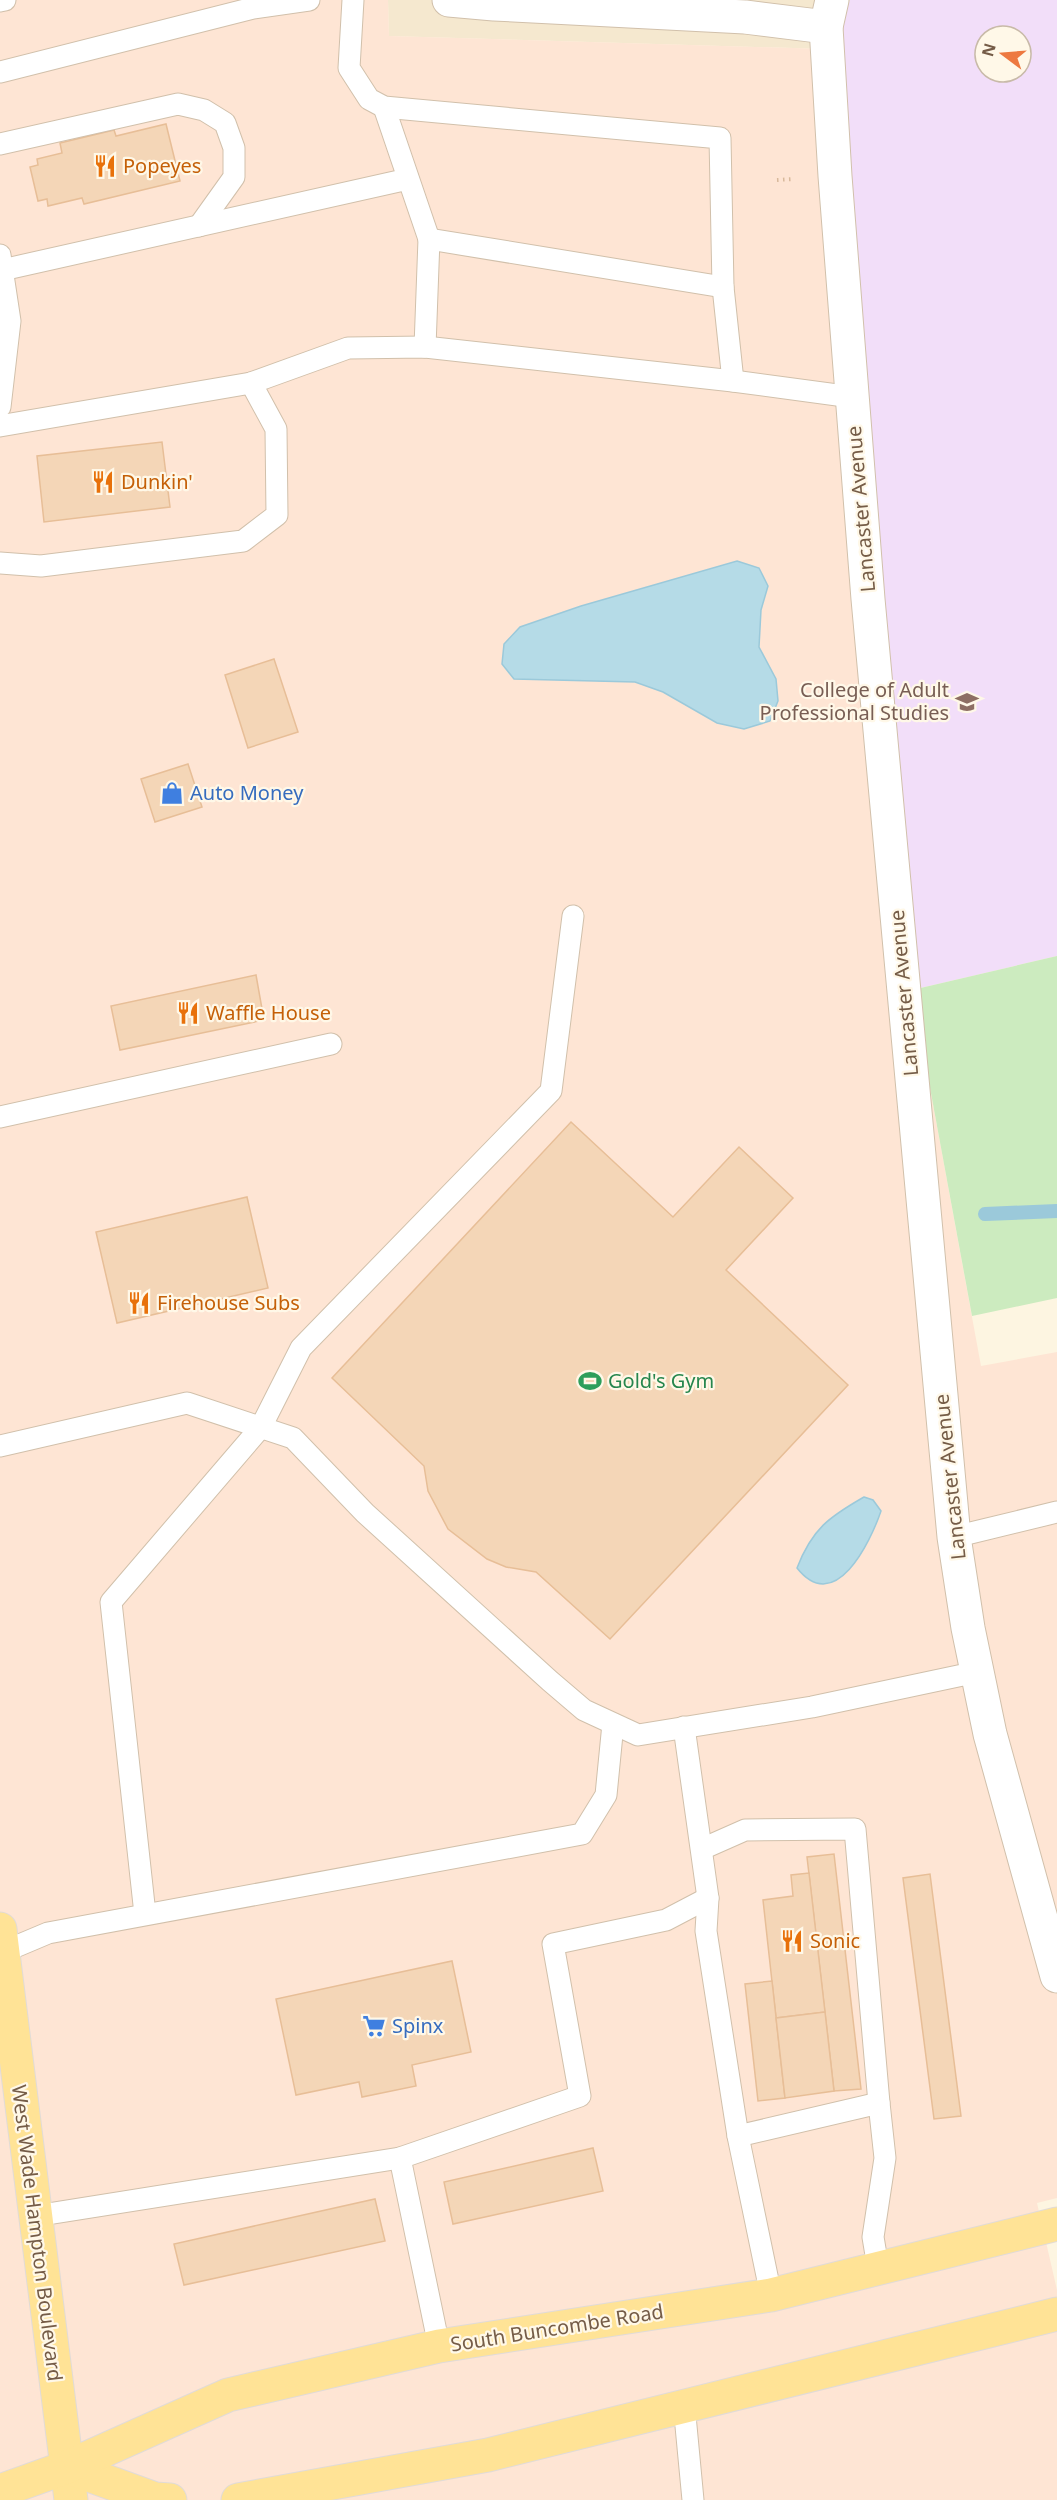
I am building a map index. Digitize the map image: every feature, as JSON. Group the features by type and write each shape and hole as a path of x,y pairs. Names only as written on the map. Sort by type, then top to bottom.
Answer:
{"main road":[{"name":"West Wade Hampton Boulevard","path":"1,1941 71,2500"},
{"name":"South Buncombe Road","path":"0,2491 67,2467 228,2395 439,2346 771,2295 1057,2223"},
{"path":"238,2500 488,2455 684,2404 1057,2314"},
{"path":"67,2467 155,2499 170,2500"}],"street":[{"path":"449,0 745,17 829,14"},
{"name":"Lancaster Avenue","path":"829,14 852,397 954,1537 990,1734 1050,1926 1057,1976"}],"lane":[{"path":"0,1 5,0"},
{"path":"0,72 253,8 309,0"},
{"path":"353,0 349,68 369,99 384,107 720,138 723,287 733,381"},
{"path":"0,144 178,104 204,110 225,123 234,148 234,177 199,226"},
{"path":"384,107 429,240 425,347"},
{"path":"0,407 10,321 1,262 199,226 408,180"},
{"path":"429,240 723,287"},
{"path":"0,426 251,383 348,348 425,347 733,381 852,397"},
{"path":"0,563 41,566 243,541 277,515 276,429 251,383"},
{"path":"146,1914 111,1602 261,1427 301,1348 551,1090 573,916"},
{"path":"0,1117 331,1044"},
{"path":"0,1446 187,1403 293,1438 365,1514 542,1674 584,1710 638,1735 812,1707 977,1672"},
{"path":"954,1537 1057,1512"},
{"path":"1,1941 582,1834 606,1795 613,1724"},
{"path":"684,1727 708,1898 706,1931 738,2136 771,2295"},
{"path":"702,1849 745,1830 855,1828 885,2158 873,2237 878,2267"},
{"path":"35,2216 400,2158 580,2097 553,1944 666,1920 708,1898"},
{"path":"738,2136 879,2103"},
{"path":"400,2158 439,2346"},
{"path":"684,2404 693,2500"}],"path":[{"path":"777,180 794,179"}],"shaded area":[{"path":"0,0 388,0 389,36 825,49 912,990 981,1366 1057,1352 1057,2198 1037,2203 1057,2290 1057,2500 0,2500"},
{"path":"388,0 850,0 825,49 389,36"},
{"name":"College of Adult Professional Studies","path":"850,0 1057,0 1057,956 912,990 825,49"}],"green space":[{"path":"1057,956 1057,1298 972,1316 912,990"}],"water":[{"path":"737,561 759,568 768,586 761,610 759,647 776,679 778,701 770,721 744,729 717,723 663,692 635,682 514,679 502,664 504,644 520,627 581,606"},
{"path":"864,1497 873,1500 881,1511 860,1556 849,1570 837,1579 825,1584 811,1581 797,1568 809,1543 831,1518"}],"building":[{"name":"Popeyes","path":"166,124 180,181 84,204 82,198 48,206 47,199 38,201 30,167 38,165 37,159 62,153 60,143 114,130 116,136"},
{"name":"Dunkin'","path":"162,442 170,507 44,522 37,456"},
{"path":"274,659 298,732 248,748 225,675"},
{"name":"Auto Money","path":"188,764 202,807 155,822 141,779"},
{"name":"Waffle House","path":"256,975 264,1020 120,1050 111,1006"},
{"name":"Gold's Gym","path":"571,1122 673,1217 739,1147 793,1198 726,1270 848,1385 610,1639 536,1572 506,1567 487,1559 448,1529 428,1491 424,1466 332,1378"},
{"path":"247,1197 268,1288 117,1323 96,1232"},
{"path":"834,1854 861,2089 834,2091 807,1857"},
{"name":"Sonic","path":"809,1873 825,2012 776,2018 763,1900 793,1896 791,1875"},
{"path":"930,1874 961,2116 934,2119 903,1878"},
{"name":"Spinx","path":"452,1961 471,2052 412,2065 416,2086 362,2097 359,2082 296,2095 276,1999"},
{"path":"772,1981 785,2098 758,2101 745,1984"},
{"path":"825,2012 834,2091 785,2098 776,2018"},
{"path":"593,2148 603,2191 453,2224 444,2182"},
{"path":"375,2199 385,2241 184,2285 174,2244"}],"waterway":[{"path":"985,1214 1057,1211"}],"place":[{"name":"Popeyes","path":"105,166"},
{"name":"Dunkin'","path":"103,482"},
{"name":"College of Adult Professional Studies","path":"967,702"},
{"name":"Auto Money","path":"172,793"},
{"name":"Waffle House","path":"188,1013"},
{"name":"Firehouse Subs","path":"139,1303"},
{"name":"Gold's Gym","path":"590,1381"},
{"name":"Sonic","path":"792,1941"},
{"name":"Spinx","path":"374,2026"}]}
